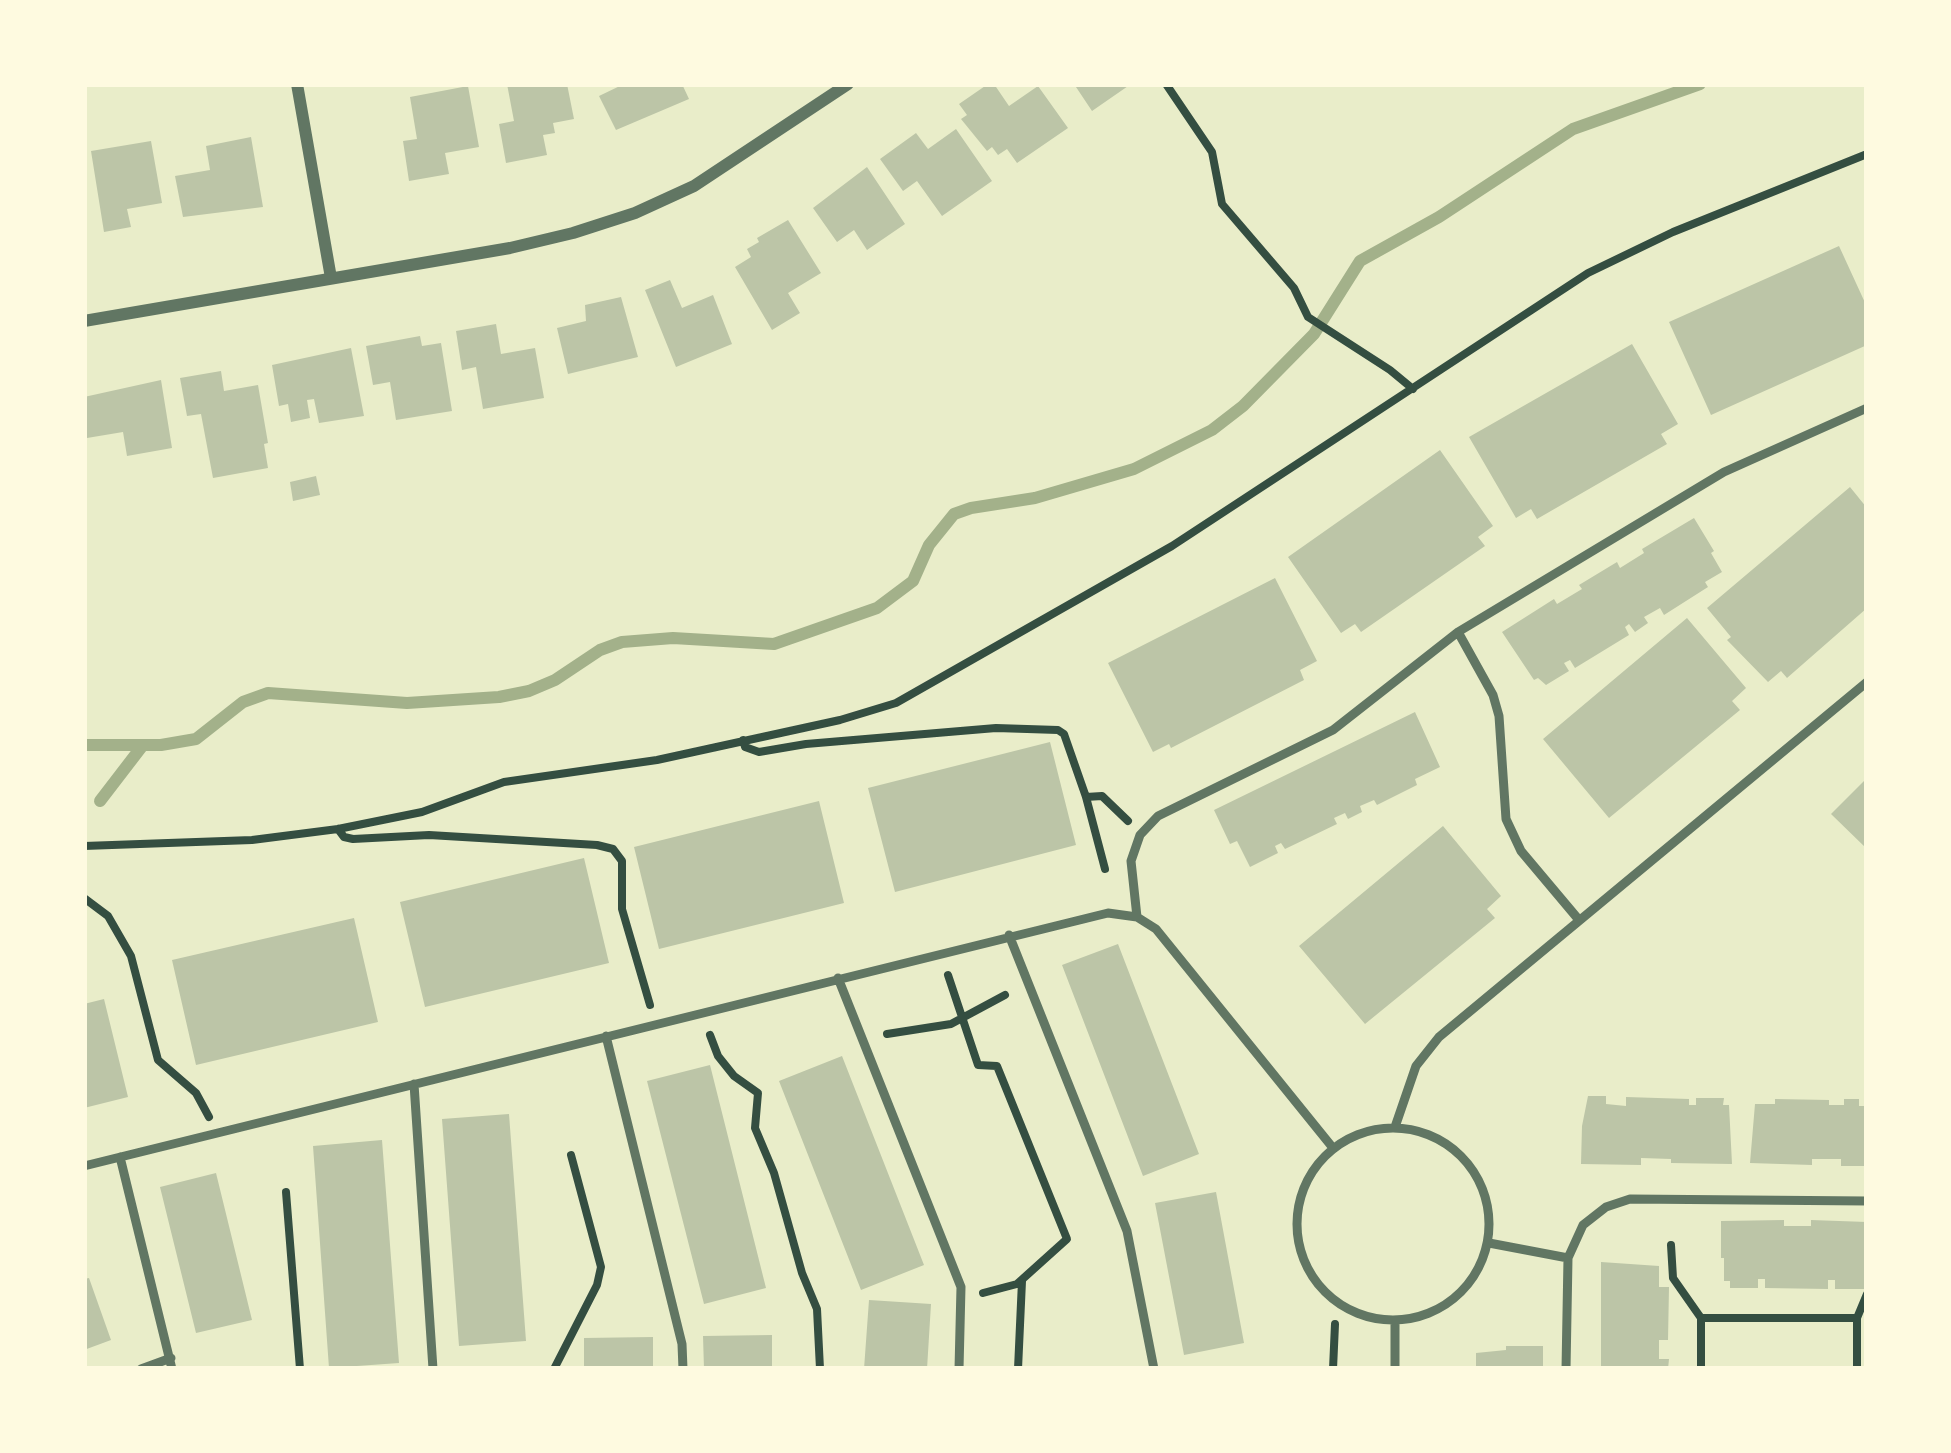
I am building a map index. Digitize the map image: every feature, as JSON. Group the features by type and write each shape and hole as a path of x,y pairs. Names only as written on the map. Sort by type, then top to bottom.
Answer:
{"street":[{"path":"297,84 332,278"},
{"path":"84,321 510,248 634,212 694,186 848,84"}],"lane":[{"path":"1137,916 1131,861 1140,835 1158,816 1334,730 1458,632 1724,472 1867,408"},
{"path":"1458,632 1493,695 1499,716 1506,819 1521,851 1579,920"},
{"path":"1395,1127 1416,1066 1439,1037 1867,682"},
{"path":"84,1166 1108,913 1137,916 1156,929 1333,1148"},
{"path":"1009,935 1127,1231 1154,1369"},
{"path":"838,978 962,1287 959,1369"},
{"path":"606,1036 682,1344 683,1369"},
{"path":"414,1084 433,1369"},
{"path":"1395,1127 1422,1131 1449,1145 1471,1166 1485,1193 1490,1224 1489,1243 1476,1276 1456,1298 1431,1313 1395,1321 1361,1315 1336,1303 1315,1282 1299,1250 1296,1223 1300,1196 1312,1170 1333,1148 1374,1129 1395,1127"},
{"path":"120,1157 171,1363 141,1369"},
{"path":"1566,1369 1568,1258 1583,1225 1606,1208 1630,1199 1867,1201"},
{"path":"1489,1243 1568,1258"},
{"path":"1395,1321 1395,1369"}],"path":[{"path":"1166,84 1212,152 1222,204 1294,288 1308,317 1413,388"},
{"path":"84,846 266,839 338,829 422,812 504,782 657,760 872,712 908,697 1172,546 1545,298 1607,262 1867,154"},
{"path":"742,740 745,747 759,752 996,728 1050,728 1064,734 1105,870 1108,913"},
{"path":"1086,797 1102,796 1140,835"},
{"path":"338,829 352,839 429,835 613,849 622,861 622,909 655,1024"},
{"path":"84,898 100,908 118,932 137,973 158,1060 203,1101 213,1134"},
{"path":"948,973 978,1065 997,1066 1067,1239 1022,1279 998,1292 983,1293"},
{"path":"887,1034 962,1019 1005,994"},
{"path":"710,1035 718,1056 734,1076 758,1093 755,1128 817,1309 820,1369"},
{"path":"554,1369 597,1286 601,1267 572,1155"},
{"path":"286,1192 300,1369"},
{"path":"1671,1245 1673,1277 1701,1318 1701,1369"},
{"path":"1018,1369 1022,1279"},
{"path":"1857,1369 1857,1318 1867,1294"},
{"path":"1701,1318 1857,1318"},
{"path":"1333,1369 1335,1324"}],"building":[{"path":"507,84 567,84 574,119 553,123 555,133 543,135 547,155 506,163 499,124 514,121"},
{"path":"624,84 682,84 689,99 616,130 599,96"},
{"path":"994,84 1009,106 1038,86 1068,128 1017,163 1007,149 998,155 992,147 987,151 961,119 967,115 959,104"},
{"path":"1074,84 1131,84 1092,111"},
{"path":"468,86 479,147 445,153 449,174 409,181 403,141 417,139 410,97"},
{"path":"956,129 992,181 942,216 917,181 903,191 880,159 916,133 928,149"},
{"path":"251,137 263,207 183,217 175,176 210,170 206,146"},
{"path":"151,141 162,203 127,209 131,227 104,232 91,151"},
{"path":"867,167 905,224 867,250 854,230 837,242 813,208"},
{"path":"788,220 821,273 788,293 800,313 772,330 735,267 751,257 747,249 759,242 757,238"},
{"path":"1839,246 1867,307 1867,345 1711,415 1669,322"},
{"path":"670,280 682,308 713,295 732,344 676,367 645,290"},
{"path":"621,297 638,357 568,374 557,328 586,321 585,305"},
{"path":"496,324 501,354 535,348 544,398 483,409 476,367 462,370 456,331"},
{"path":"420,336 422,346 441,343 452,411 396,420 390,382 373,385 366,346"},
{"path":"1632,344 1678,424 1661,434 1667,444 1537,519 1531,509 1516,518 1469,437"},
{"path":"351,348 364,416 319,423 314,399 307,400 310,418 291,422 288,404 279,406 272,365"},
{"path":"221,371 224,391 258,385 268,468 213,478 201,414 187,416 180,378"},
{"path":"161,380 172,448 127,456 123,432 87,438 84,397"},
{"path":"1440,450 1493,526 1478,537 1485,546 1361,632 1355,624 1341,633 1288,557"},
{"path":"316,476 320,495 293,501 290,482"},
{"path":"1850,487 1867,508 1867,608 1787,678 1781,671 1768,682 1727,640 1731,637 1707,608"},
{"path":"1694,518 1722,572 1705,582 1708,587 1664,615 1660,608 1644,617 1648,623 1635,632 1629,624 1625,627 1629,635 1575,668 1570,660 1564,663 1569,671 1546,685 1534,680 1502,632 1554,599 1557,604 1582,589 1579,585 1617,562 1620,568"},
{"path":"1275,578 1317,661 1300,670 1304,680 1171,748 1169,744 1153,752 1108,663"},
{"path":"1687,618 1746,688 1732,701 1740,710 1609,818 1543,739"},
{"path":"1415,712 1440,767 1415,779 1417,785 1377,805 1374,800 1360,806 1362,812 1348,819 1345,813 1334,818 1337,824 1285,849 1281,843 1275,846 1278,853 1250,867 1237,841 1230,844 1214,810"},
{"path":"1050,742 1076,845 895,892 868,788"},
{"path":"1867,778 1867,849 1831,814"},
{"path":"819,801 844,903 659,949 634,847"},
{"path":"1443,826 1501,896 1487,909 1495,918 1365,1024 1299,946"},
{"path":"584,858 609,963 425,1007 400,902"},
{"path":"354,918 378,1022 196,1065 172,960"},
{"path":"1118,944 1199,1154 1143,1176 1062,965"},
{"path":"104,999 128,1097 84,1108 84,1004"},
{"path":"842,1056 924,1265 861,1290 779,1081"},
{"path":"710,1065 766,1288 704,1304 647,1081"},
{"path":"1588,1096 1606,1096 1606,1104 1626,1106 1626,1097 1689,1099 1689,1105 1696,1105 1696,1098 1724,1098 1723,1105 1729,1105 1732,1164 1641,1158 1641,1165 1581,1164"},
{"path":"1775,1099 1829,1100 1829,1105 1844,1105 1844,1099 1859,1099 1859,1106 1867,1106 1867,1166 1841,1166 1841,1159 1812,1159 1812,1165 1750,1163 1755,1104 1775,1104"},
{"path":"509,1114 526,1341 459,1346 442,1119"},
{"path":"382,1140 399,1363 329,1368 313,1146"},
{"path":"216,1173 252,1320 196,1333 160,1187"},
{"path":"1216,1192 1244,1343 1184,1355 1155,1203"},
{"path":"1784,1220 1784,1226 1811,1226 1811,1220 1867,1222 1865,1289 1835,1289 1835,1280 1828,1280 1828,1289 1765,1288 1765,1279 1758,1279 1758,1288 1730,1288 1730,1281 1724,1281 1721,1221"},
{"path":"1601,1262 1659,1266 1659,1287 1669,1287 1668,1340 1659,1340 1659,1359 1669,1359 1668,1369 1601,1369"},
{"path":"89,1278 111,1340 84,1350 84,1279"},
{"path":"869,1300 931,1304 927,1369 864,1369"},
{"path":"772,1335 772,1369 704,1369 703,1336"},
{"path":"653,1337 653,1369 584,1369 584,1338"},
{"path":"1506,1346 1543,1346 1543,1369 1476,1369 1476,1353 1506,1350"}],"waterway":[{"path":"84,745 161,745 196,739 243,702 268,693 407,703 499,697 555,680 600,650 622,642 673,638 774,644 877,608 913,581 929,545 954,514 1035,498 1134,469 1212,430 1243,406 1314,334 1360,261 1439,217 1573,129 1700,84"},
{"path":"100,801 143,745"}]}
